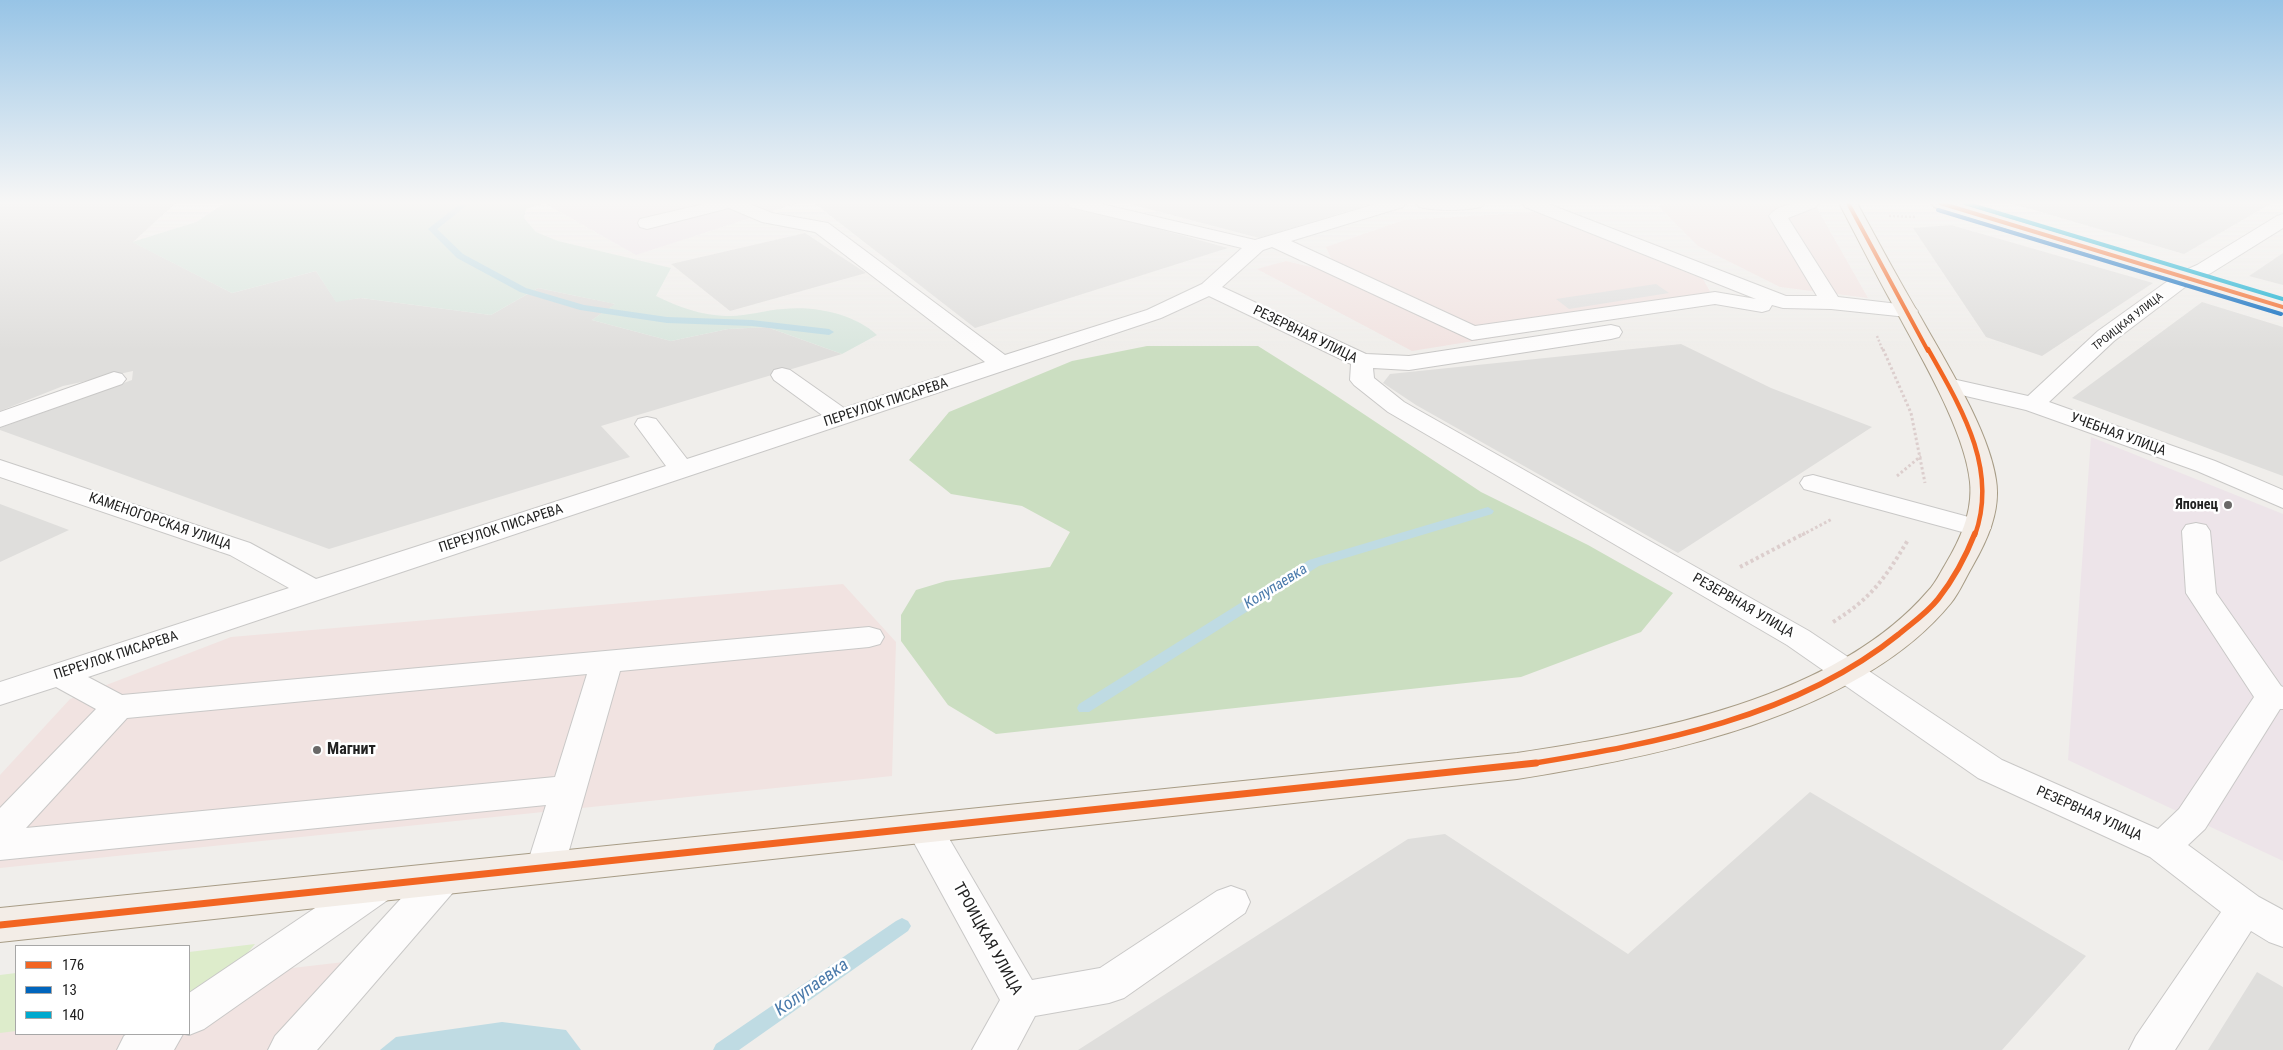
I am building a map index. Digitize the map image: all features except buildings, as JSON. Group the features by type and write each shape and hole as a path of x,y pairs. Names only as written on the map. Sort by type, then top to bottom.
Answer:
{"main road":[{"path":"0,925 1453,773 1595,754 1678,734 1796,696 1846,672 1883,649 1918,623 1952,583 1965,561 1976,533 1984,487 1974,445 1948,385 1875,252"},
{"path":"2103,252 2283,307"}],"street":[{"path":"854,252 1002,364"},
{"name":"ПЕРЕУЛОК ПИСАРЕВА","path":"0,694 1154,314 1209,288 1254,252"},
{"path":"1286,252 1472,333 1715,298 1762,306"},
{"path":"1656,252 1783,302"},
{"path":"1800,252 1831,303"},
{"name":"ТРОИЦКАЯ УЛИЦА","path":"2033,404 2106,336 2186,277 2204,269 2231,252"},
{"name":"РЕЗЕРВНАЯ УЛИЦА","path":"1209,288 1362,361 1362,380 1396,407 1798,638 1990,769 2163,847 2245,908 2283,930"},
{"path":"1362,361 1410,364 1455,358 1783,302 1831,303 1907,311"},
{"path":"782,375 841,417"},
{"path":"0,420 114,380"},
{"name":"УЧЕБНАЯ УЛИЦА","path":"1948,385 2033,404 2206,466 2283,500"},
{"path":"647,424 682,470"},
{"name":"КАМЕНОГОРСКАЯ УЛИЦА","path":"0,468 240,550 315,591"},
{"path":"1813,483 1976,533"},
{"path":"2163,847 2192,819 2277,698 2202,593 2196,531"},
{"path":"58,675 118,707 869,637"},
{"path":"544,868 607,661"},
{"path":"0,832 118,707"},
{"path":"0,844 567,789"},
{"name":"ТРОИЦКАЯ УЛИЦА","path":"924,828 1022,1000 994,1050"},
{"path":"290,1050 442,879"},
{"path":"190,1015 378,886"},
{"path":"1022,1000 1109,985 1231,902"},
{"path":"2151,1050 2245,908"},
{"path":"139,1050 161,1035"}],"path":[{"path":"1707,585 1870,499 1921,456"}],"shaded area":[{"path":"0,252 152,252 232,293 316,271 336,301 361,298 491,315 538,288 616,304 592,320 671,341 728,329 767,327 842,354 601,426 630,457 329,549 0,430 0,428 132,380 133,371 63,386 0,411"},
{"path":"152,252 604,252 671,268 656,296 690,310 726,316 795,308 820,310 857,321 877,335 842,354 767,327 728,329 671,341 592,320 615,304 538,288 491,315 361,298 336,302 316,271 232,293"},
{"path":"631,252 645,252 636,255"},
{"path":"723,252 834,252 866,273 730,311 671,264"},
{"path":"877,252 1215,252 975,328"},
{"path":"1328,252 1636,252 1703,279 1716,302 1412,351 1257,269 1286,261 1311,267 1332,261"},
{"path":"1710,252 1842,252 1868,298 1780,287"},
{"path":"1929,252 2045,252 2153,283 2042,356 1986,337"},
{"path":"2283,253 2283,285 2249,276"},
{"path":"1656,284 1669,293 1569,309 1556,299"},
{"path":"2202,302 2283,327 2283,476 2072,398"},
{"path":"1681,344 1771,388 1872,427 1678,553 1416,405 1383,383 1390,374"},
{"path":"2091,437 2283,514 2283,861 2068,760"},
{"path":"0,504 69,530 0,562"},
{"path":"843,584 896,642 892,776 0,868 0,775 70,699 231,637"},
{"path":"1810,792 2086,956 2002,1050 1078,1050 1408,839 1445,834 1628,954"},
{"path":"387,957 304,1050 0,1050 0,1002 15,1000 15,1035 190,1035 190,980"},
{"path":"2257,972 2283,987 2283,1050 2208,1050"}],"green space":[{"path":"1147,346 1258,346 1481,492 1588,545 1673,593 1641,632 1521,677 996,734 948,705 901,641 901,615 916,590 946,581 1050,567 1070,532 1022,506 951,494 909,460 949,412 1072,361"},
{"path":"255,944 240,962 190,994 190,952"},
{"path":"15,973 15,1031 0,1033 0,975"}],"water":[{"path":"502,1022 566,1030 581,1050 380,1050 396,1037"}],"waterway":[{"path":"456,252 523,290 583,308 667,320 752,323 829,332"},
{"name":"Колупаевка","path":"1084,708 1314,563 1488,511"},
{"name":"Колупаевка","path":"723,1050 902,926"}],"transit line":[{"name":"176","path":"0,925 1517,766 1620,748 1674,736 1728,721 1780,703 1830,680 1875,653 1932,606 1946,588 1965,554 1979,523 1984,490 1979,459 1972,438 1941,373 1874,252"},
{"name":"13","path":"2077,252 2281,314"},
{"name":"176","path":"2102,252 2283,307"},
{"name":"140","path":"2127,252 2283,299"}],"place":[{"name":"Японец","path":"2228,505"},
{"name":"Магнит","path":"317,750"}]}
